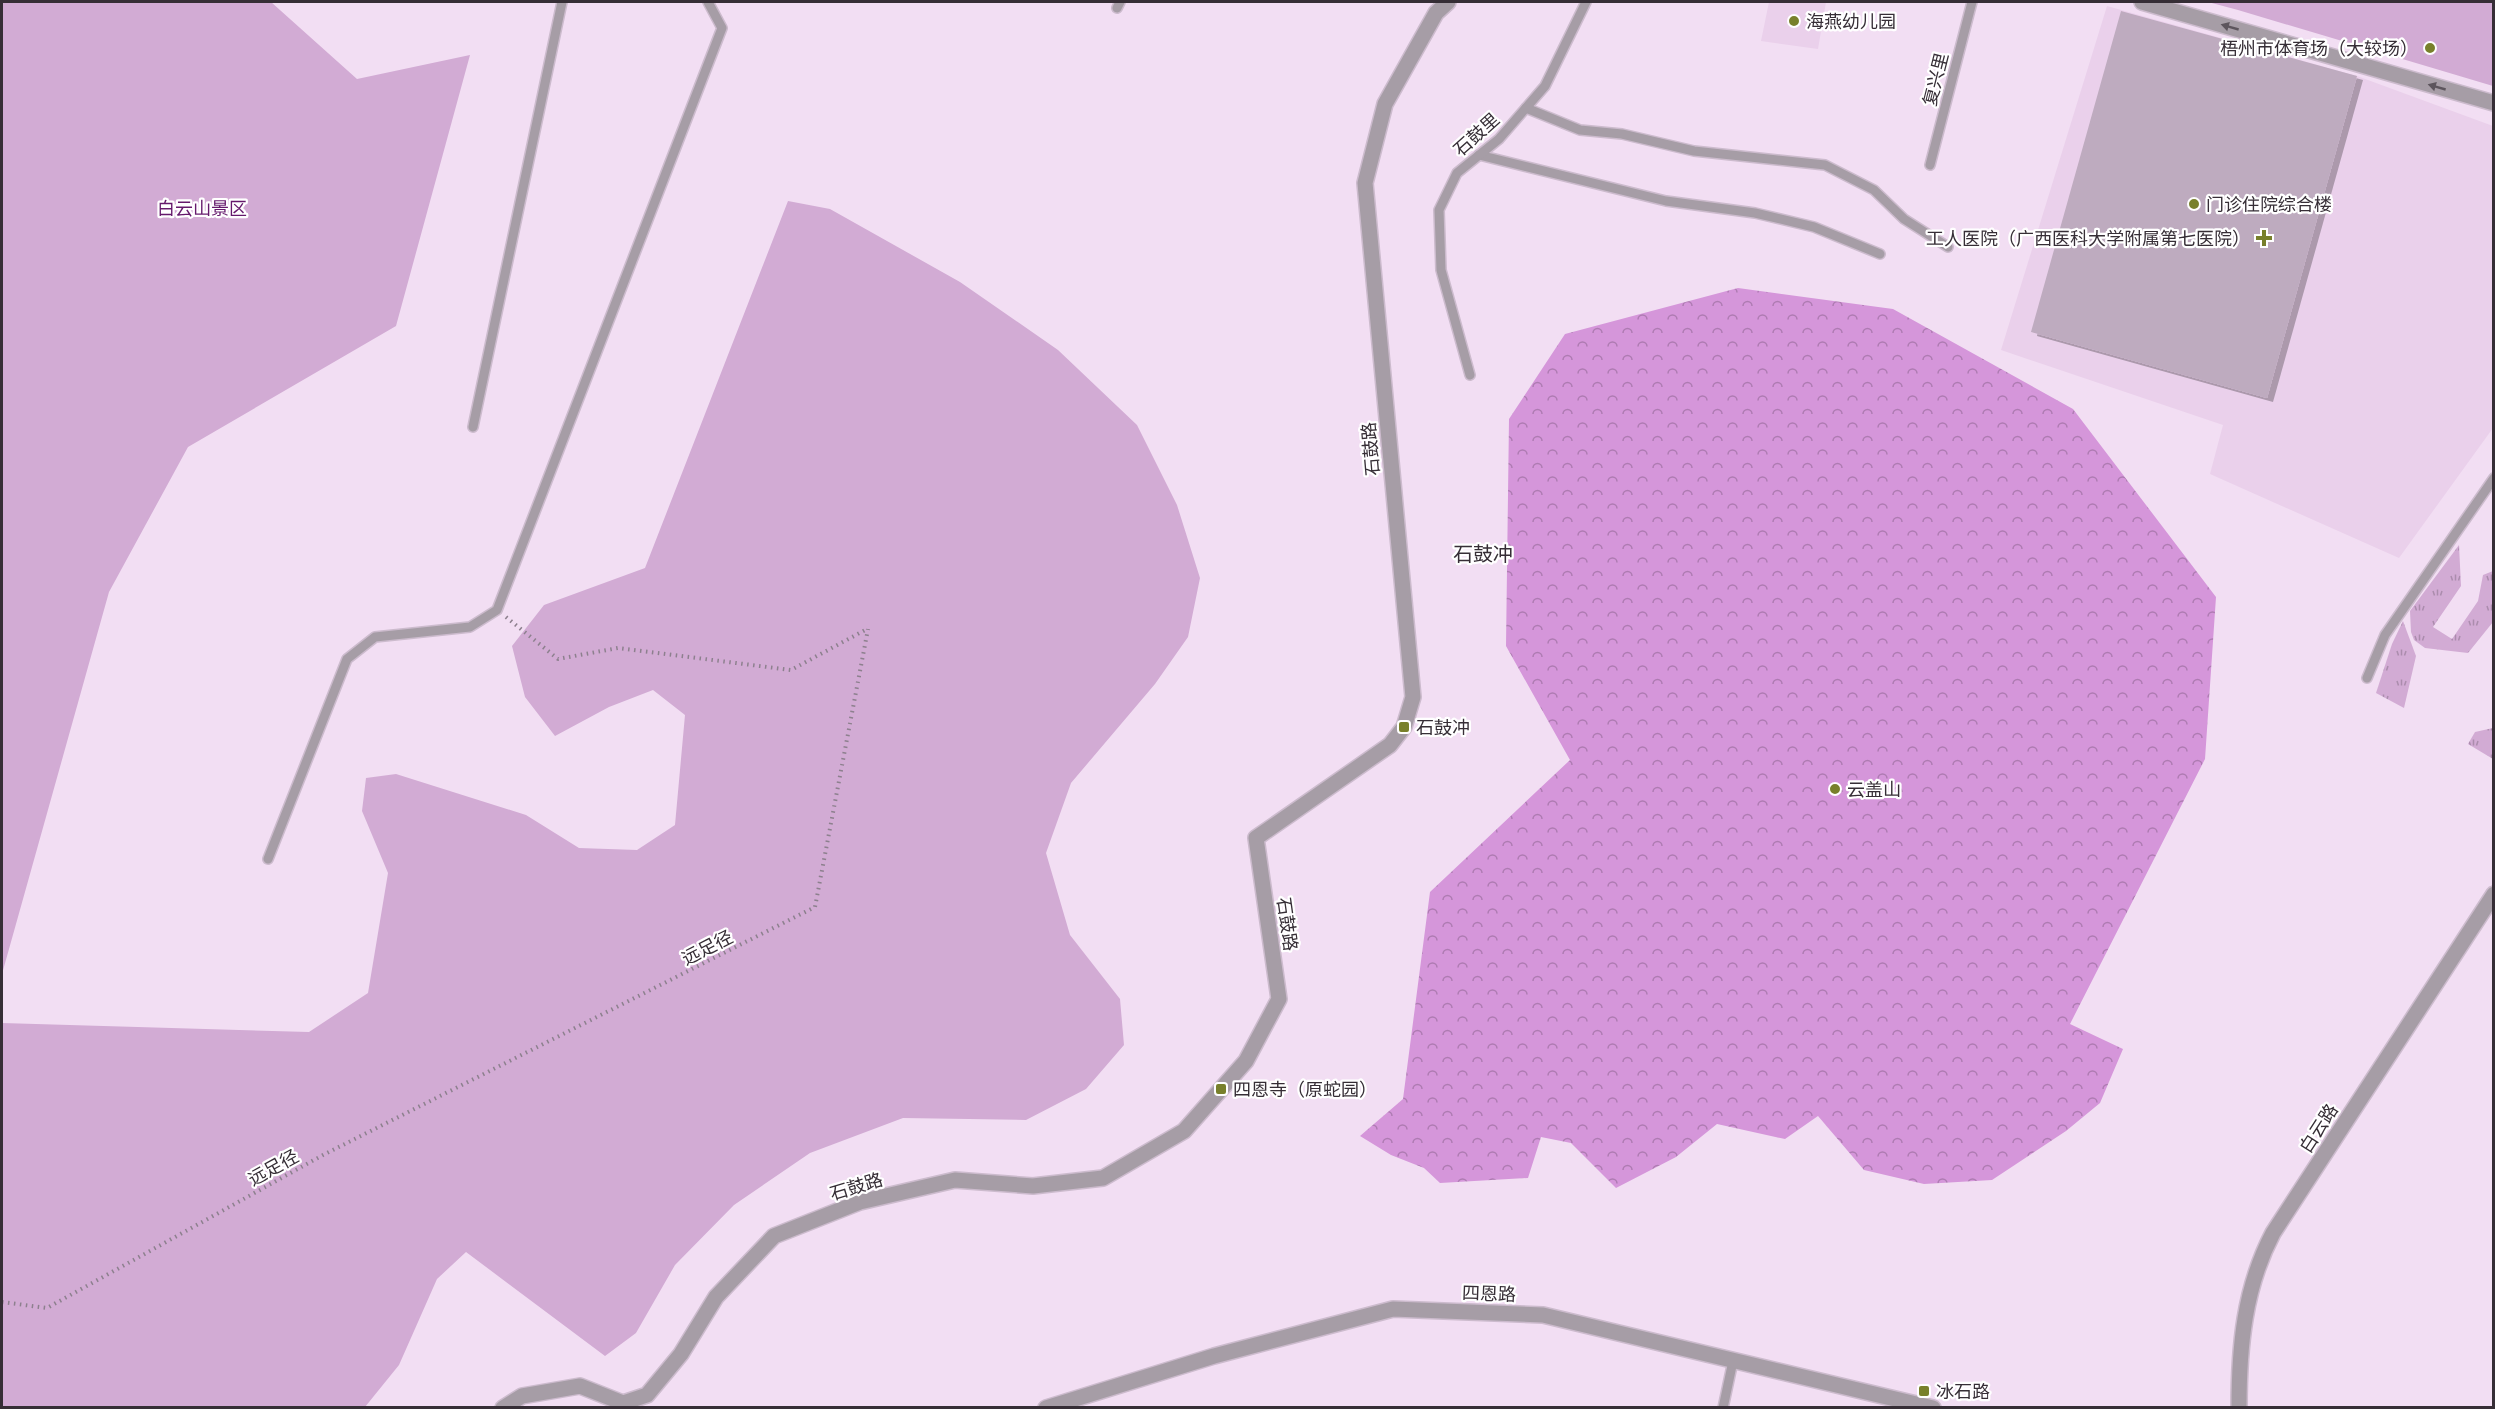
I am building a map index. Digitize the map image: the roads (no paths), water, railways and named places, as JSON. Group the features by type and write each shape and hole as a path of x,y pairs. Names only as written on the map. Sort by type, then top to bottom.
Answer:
{"street":[{"name":"石鼓路","path":"503,1407 522,1396 580,1386 623,1403 647,1395 681,1354 716,1297 774,1236 860,1202 955,1179 1033,1186 1103,1178 1185,1131 1246,1061 1279,999 1256,838 1390,745 1404,727 1413,697 1365,183 1385,104 1436,13 1448,2"},
{"path":"2142,2 2493,103"},
{"name":"白云路","path":"2239,1407 2239,1368 2243,1323 2260,1258 2273,1233 2493,894"},
{"name":"四恩路","path":"1046,1407 1215,1356 1393,1309 1543,1315 1933,1407"}],"lane":[{"path":"473,427 562,2"},
{"path":"268,859 347,659 375,638 470,627 497,610 722,28 708,2"},
{"name":"石鼓里","path":"1470,375 1441,270 1439,210 1457,173 1499,138 1545,86 1586,2"},
{"name":"复兴里","path":"1930,165 1972,2"},
{"path":"1526,108 1580,130 1622,134 1694,151 1825,165 1874,190 1904,219 1948,247"},
{"path":"1479,154 1666,201 1755,213 1814,226 1880,254"},
{"path":"2367,678 2385,634 2493,478"},
{"path":"1723,1407 1733,1360"}],"place":[{"name":"海燕幼儿园","path":"1794,21"},
{"name":"梧州市体育场（大较场）","path":"2430,48"},
{"name":"门诊住院综合楼","path":"2194,204"},
{"name":"工人医院（广西医科大学附属第七医院）","path":"2264,238"},
{"name":"石鼓冲","path":"1404,727"},
{"name":"云盖山","path":"1835,789"},
{"name":"四恩寺（原蛇园）","path":"1221,1089"},
{"name":"冰石路","path":"1924,1391"}],"district":[{"name":"石鼓冲","path":"1483,553"}],"park label":[{"name":"白云山景区","path":"202,208"}]}
